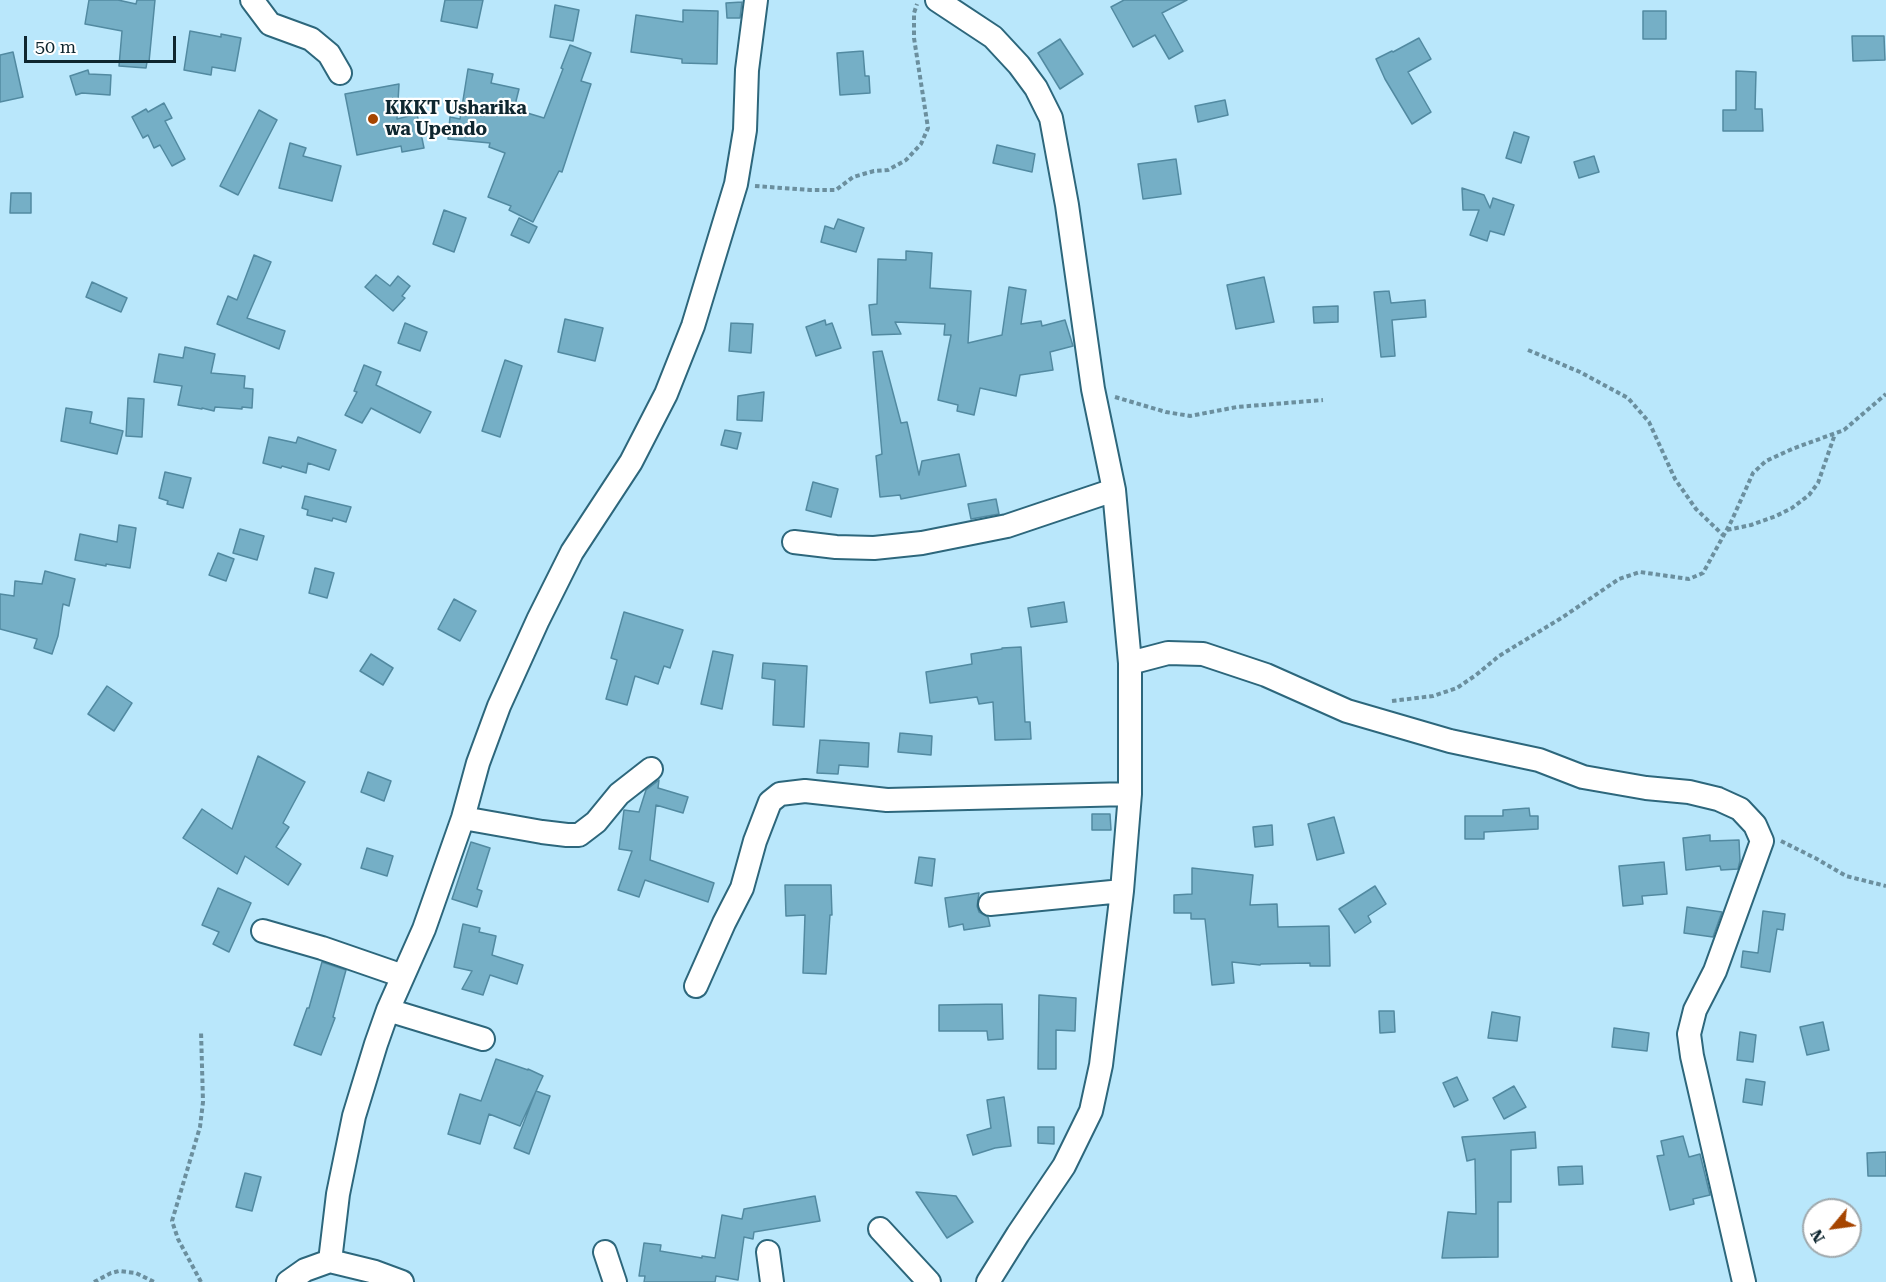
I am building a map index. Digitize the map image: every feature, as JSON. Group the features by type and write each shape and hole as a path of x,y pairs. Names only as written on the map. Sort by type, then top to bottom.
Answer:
{"street":[{"path":"252,0 270,24 311,39 329,54 340,73"},
{"path":"330,1261 338,1194 354,1116 388,1010 424,929 499,706 537,620 572,552 631,462 666,393 693,327 736,184 745,130 747,70 756,0"},
{"path":"937,0 993,37 1019,65 1036,88 1051,118 1067,205 1093,388 1114,490 1130,663 1130,794 1122,891 1103,1053 1091,1112 1064,1166 988,1282"},
{"path":"794,542 836,547 874,548 922,543 1007,526 1114,490"},
{"path":"1130,663 1168,653 1203,654 1266,675 1347,711 1450,741 1539,760 1583,777 1646,788 1689,792 1718,799 1740,809 1755,825 1762,841 1715,971 1695,1010 1689,1034 1692,1056 1744,1282"},
{"path":"463,818 542,832 579,835 596,822 619,794 651,770"},
{"path":"696,986 742,888 755,841 770,802 780,794 805,791 887,800 1130,794"},
{"path":"990,904 1122,891"},
{"path":"262,931 322,948 403,976"},
{"path":"388,1010 483,1039"},
{"path":"880,1228 929,1282"},
{"path":"605,1252 615,1282"},
{"path":"768,1252 772,1282"},
{"path":"288,1282 305,1270 330,1261 375,1272 402,1282"}],"path":[{"path":"736,184 836,190 853,177 888,170 906,160 921,144 928,128 914,38 914,13 918,0"},
{"path":"1528,350 1580,372 1628,398 1649,422 1675,479 1685,494 1696,509 1724,536"},
{"path":"1093,388 1120,400 1190,416 1237,408 1323,400"},
{"path":"1383,703 1433,696 1456,688 1499,656 1619,579 1640,572 1689,579 1703,573 1724,536 1753,473 1766,461 1844,430 1886,393"},
{"path":"1727,530 1776,516 1792,508 1809,495 1818,483 1835,433"},
{"path":"1762,841 1782,841 1846,876 1886,886"},
{"path":"201,1031 203,1102 200,1127 172,1219 178,1239 201,1282"},
{"path":"94,1282 119,1271 136,1273 154,1282"}],"building":[{"path":"89,0 118,0 136,4 137,0 155,0 149,62 146,68 119,66 122,31 85,24"},
{"path":"445,0 483,0 477,28 441,21"},
{"path":"1124,0 1187,0 1162,13 1183,51 1169,59 1155,35 1133,47 1111,7"},
{"path":"742,2 740,18 727,18 726,3"},
{"path":"555,5 579,10 573,41 550,37"},
{"path":"683,10 718,11 717,64 682,63 682,59 631,52 636,15 683,22"},
{"path":"1643,11 1666,11 1666,39 1643,39"},
{"path":"190,31 241,38 235,71 212,67 211,75 184,70"},
{"path":"1852,36 1884,36 1885,60 1853,61"},
{"path":"1419,38 1431,59 1408,72 1431,112 1412,124 1385,79 1376,59"},
{"path":"1060,39 1083,74 1060,89 1038,53"},
{"path":"570,45 591,53 581,81 591,84 562,172 559,171 533,222 509,210 511,206 488,197 505,153 489,147 490,143 448,139 450,117 460,119 468,69 493,74 491,83 519,89 514,109 544,118"},
{"path":"863,51 865,76 869,76 870,93 840,95 837,53"},
{"path":"13,52 23,97 0,102 0,55"},
{"path":"88,70 89,74 111,75 110,95 82,93 76,95 70,76"},
{"path":"1736,71 1756,72 1755,109 1762,109 1763,131 1723,131 1723,110 1736,110"},
{"path":"399,84 397,119 417,114 424,148 402,152 401,146 357,155 345,94"},
{"path":"1225,100 1228,115 1198,122 1195,106"},
{"path":"164,103 172,118 165,121 185,159 172,166 160,145 154,148 148,135 143,138 132,117 146,109 148,112"},
{"path":"259,110 277,120 238,195 220,186"},
{"path":"1514,132 1529,137 1521,163 1506,158"},
{"path":"290,143 306,148 303,156 341,166 332,201 279,188"},
{"path":"997,145 1035,154 1032,172 993,163"},
{"path":"1594,156 1599,172 1579,178 1574,162"},
{"path":"1176,159 1181,194 1143,199 1138,164"},
{"path":"1462,188 1484,195 1490,208 1493,198 1514,205 1504,235 1490,231 1487,241 1470,235 1479,210 1463,210"},
{"path":"11,193 31,193 31,213 10,213"},
{"path":"444,210 466,218 454,252 433,244"},
{"path":"519,218 537,227 529,243 511,235"},
{"path":"838,219 864,228 856,252 821,242 825,226 834,229"},
{"path":"906,251 932,253 930,288 971,291 968,343 1002,335 1009,287 1026,290 1021,324 1041,321 1042,326 1065,320 1073,346 1050,352 1053,370 1020,375 1016,396 980,388 974,415 957,411 958,405 938,400 951,335 944,335 945,324 895,322 901,334 872,335 869,305 877,304 878,259 906,260"},
{"path":"254,255 271,262 247,318 285,331 279,349 217,324 228,296 237,300"},
{"path":"376,275 390,286 398,276 410,286 402,296 405,298 393,311 365,287"},
{"path":"1264,277 1274,322 1236,329 1227,285"},
{"path":"92,282 127,298 121,312 86,297"},
{"path":"1389,291 1391,303 1425,300 1426,317 1392,320 1395,356 1381,357 1374,292"},
{"path":"1338,306 1338,322 1314,323 1313,307"},
{"path":"565,319 603,328 595,361 558,352"},
{"path":"825,320 826,325 832,323 841,348 816,356 806,327"},
{"path":"405,323 427,332 420,351 398,343"},
{"path":"731,323 753,324 751,353 729,351"},
{"path":"185,347 215,354 211,373 245,376 244,388 253,389 252,408 215,407 214,411 178,405 182,386 154,382 159,354 183,358"},
{"path":"882,351 901,423 907,422 919,475 922,461 959,454 966,486 901,499 900,495 880,497 876,456 882,454 873,352"},
{"path":"505,360 522,366 500,437 482,431"},
{"path":"364,365 381,372 376,385 431,412 420,433 371,408 362,423 345,415 357,392 354,391"},
{"path":"764,392 762,421 737,420 738,396"},
{"path":"128,398 144,399 142,437 126,436"},
{"path":"66,408 92,412 90,423 123,431 117,454 61,441"},
{"path":"725,430 741,433 737,449 721,445"},
{"path":"269,437 296,443 298,437 336,450 329,470 308,463 306,473 263,463"},
{"path":"165,472 191,478 183,508 167,504 168,501 159,498"},
{"path":"813,482 838,489 831,517 806,510"},
{"path":"305,496 351,507 346,522 307,515 308,510 302,508"},
{"path":"996,499 999,514 971,519 968,504"},
{"path":"119,525 136,528 130,568 75,560 80,534 117,542"},
{"path":"240,529 264,536 257,560 233,553"},
{"path":"218,553 234,559 226,581 209,575"},
{"path":"315,568 334,573 327,598 309,593"},
{"path":"45,571 75,579 69,606 63,604 58,636 52,654 34,648 37,639 0,629 0,594 14,596 15,581 42,584"},
{"path":"454,599 476,611 460,641 438,629"},
{"path":"1064,602 1067,622 1031,627 1028,608"},
{"path":"624,612 683,630 670,668 664,666 658,684 635,676 627,705 606,699 617,660 611,658"},
{"path":"1021,647 1025,722 1030,722 1031,739 995,740 993,702 979,704 977,697 930,703 926,672 972,664 971,654"},
{"path":"713,651 733,655 722,709 701,704"},
{"path":"371,654 393,668 383,685 360,671"},
{"path":"763,663 807,666 804,727 773,725 775,680 762,678"},
{"path":"107,686 132,703 114,731 88,714"},
{"path":"900,733 932,736 931,755 898,752"},
{"path":"820,740 869,743 868,767 839,765 838,774 817,773"},
{"path":"258,756 305,782 283,823 289,827 276,847 301,864 288,885 245,856 237,874 183,838 202,809 232,829"},
{"path":"368,772 391,781 384,801 361,792"},
{"path":"659,780 658,788 688,797 683,813 656,805 650,860 714,883 708,902 645,880 639,897 618,890 632,851 619,849 624,810 639,812 646,790"},
{"path":"1529,808 1530,816 1538,816 1538,829 1484,832 1484,839 1465,839 1465,816 1503,816 1503,810"},
{"path":"1092,814 1110,814 1111,830 1092,830"},
{"path":"1334,817 1344,853 1317,860 1308,824"},
{"path":"1272,825 1273,845 1255,847 1253,827"},
{"path":"1710,835 1710,841 1739,840 1738,869 1721,870 1720,866 1686,870 1683,838"},
{"path":"471,842 490,848 477,889 482,891 477,907 452,899"},
{"path":"367,848 393,856 387,876 361,868"},
{"path":"919,857 935,859 932,886 915,883"},
{"path":"1664,862 1667,894 1642,896 1643,904 1623,906 1619,866"},
{"path":"1192,868 1253,875 1250,905 1277,904 1278,927 1329,926 1330,966 1310,966 1310,963 1260,965 1232,962 1234,983 1212,985 1205,919 1191,919 1191,913 1174,913 1174,895 1192,894"},
{"path":"785,885 831,885 832,915 830,915 826,974 803,973 805,915 786,916"},
{"path":"1375,886 1386,904 1368,916 1371,922 1355,933 1339,909"},
{"path":"218,888 251,903 229,952 213,944 219,932 202,925"},
{"path":"979,893 977,906 979,912 988,917 990,926 964,930 963,924 949,927 945,898"},
{"path":"1687,907 1722,912 1713,937 1684,933"},
{"path":"1763,911 1785,914 1783,930 1777,929 1770,972 1741,967 1743,951 1758,953"},
{"path":"463,924 480,928 479,932 496,936 492,955 523,965 517,984 490,975 483,995 462,989 472,971 454,967"},
{"path":"322,962 346,970 333,1017 335,1018 321,1055 294,1045 307,1008 309,1008"},
{"path":"1039,995 1076,998 1075,1031 1056,1030 1056,1069 1038,1069"},
{"path":"1002,1004 1003,1039 988,1040 987,1031 939,1031 939,1005"},
{"path":"1379,1011 1394,1011 1395,1032 1380,1033"},
{"path":"1492,1012 1520,1017 1517,1041 1488,1038"},
{"path":"1823,1022 1829,1050 1807,1055 1800,1027"},
{"path":"1614,1028 1649,1033 1647,1051 1612,1047"},
{"path":"1740,1032 1756,1035 1753,1062 1737,1060"},
{"path":"496,1059 543,1076 520,1126 489,1114 480,1144 448,1134 460,1094 481,1101"},
{"path":"1457,1077 1468,1100 1454,1107 1443,1083"},
{"path":"1746,1079 1765,1082 1762,1105 1743,1102"},
{"path":"1514,1086 1526,1107 1504,1119 1493,1098"},
{"path":"536,1091 550,1096 529,1154 514,1148"},
{"path":"1004,1097 1011,1146 973,1155 967,1135 991,1128 987,1100"},
{"path":"1038,1127 1054,1127 1054,1144 1038,1143"},
{"path":"1535,1132 1536,1148 1511,1150 1511,1202 1498,1202 1498,1257 1442,1258 1448,1212 1476,1214 1475,1159 1467,1161 1462,1137"},
{"path":"1683,1136 1689,1157 1700,1154 1710,1195 1693,1199 1694,1204 1670,1210 1657,1156 1664,1155 1661,1141"},
{"path":"1886,1152 1886,1176 1868,1176 1867,1153"},
{"path":"1582,1166 1583,1184 1559,1185 1558,1167"},
{"path":"245,1173 261,1177 252,1211 236,1207"},
{"path":"916,1192 956,1196 973,1222 947,1238"},
{"path":"815,1196 820,1221 754,1232 753,1239 744,1237 738,1280 716,1276 715,1282 644,1282 645,1276 639,1276 644,1243 661,1245 660,1251 715,1258 722,1215 742,1219 744,1209"}],"place":[{"name":"KKKT Usharika wa Upendo","path":"373,119"}]}
